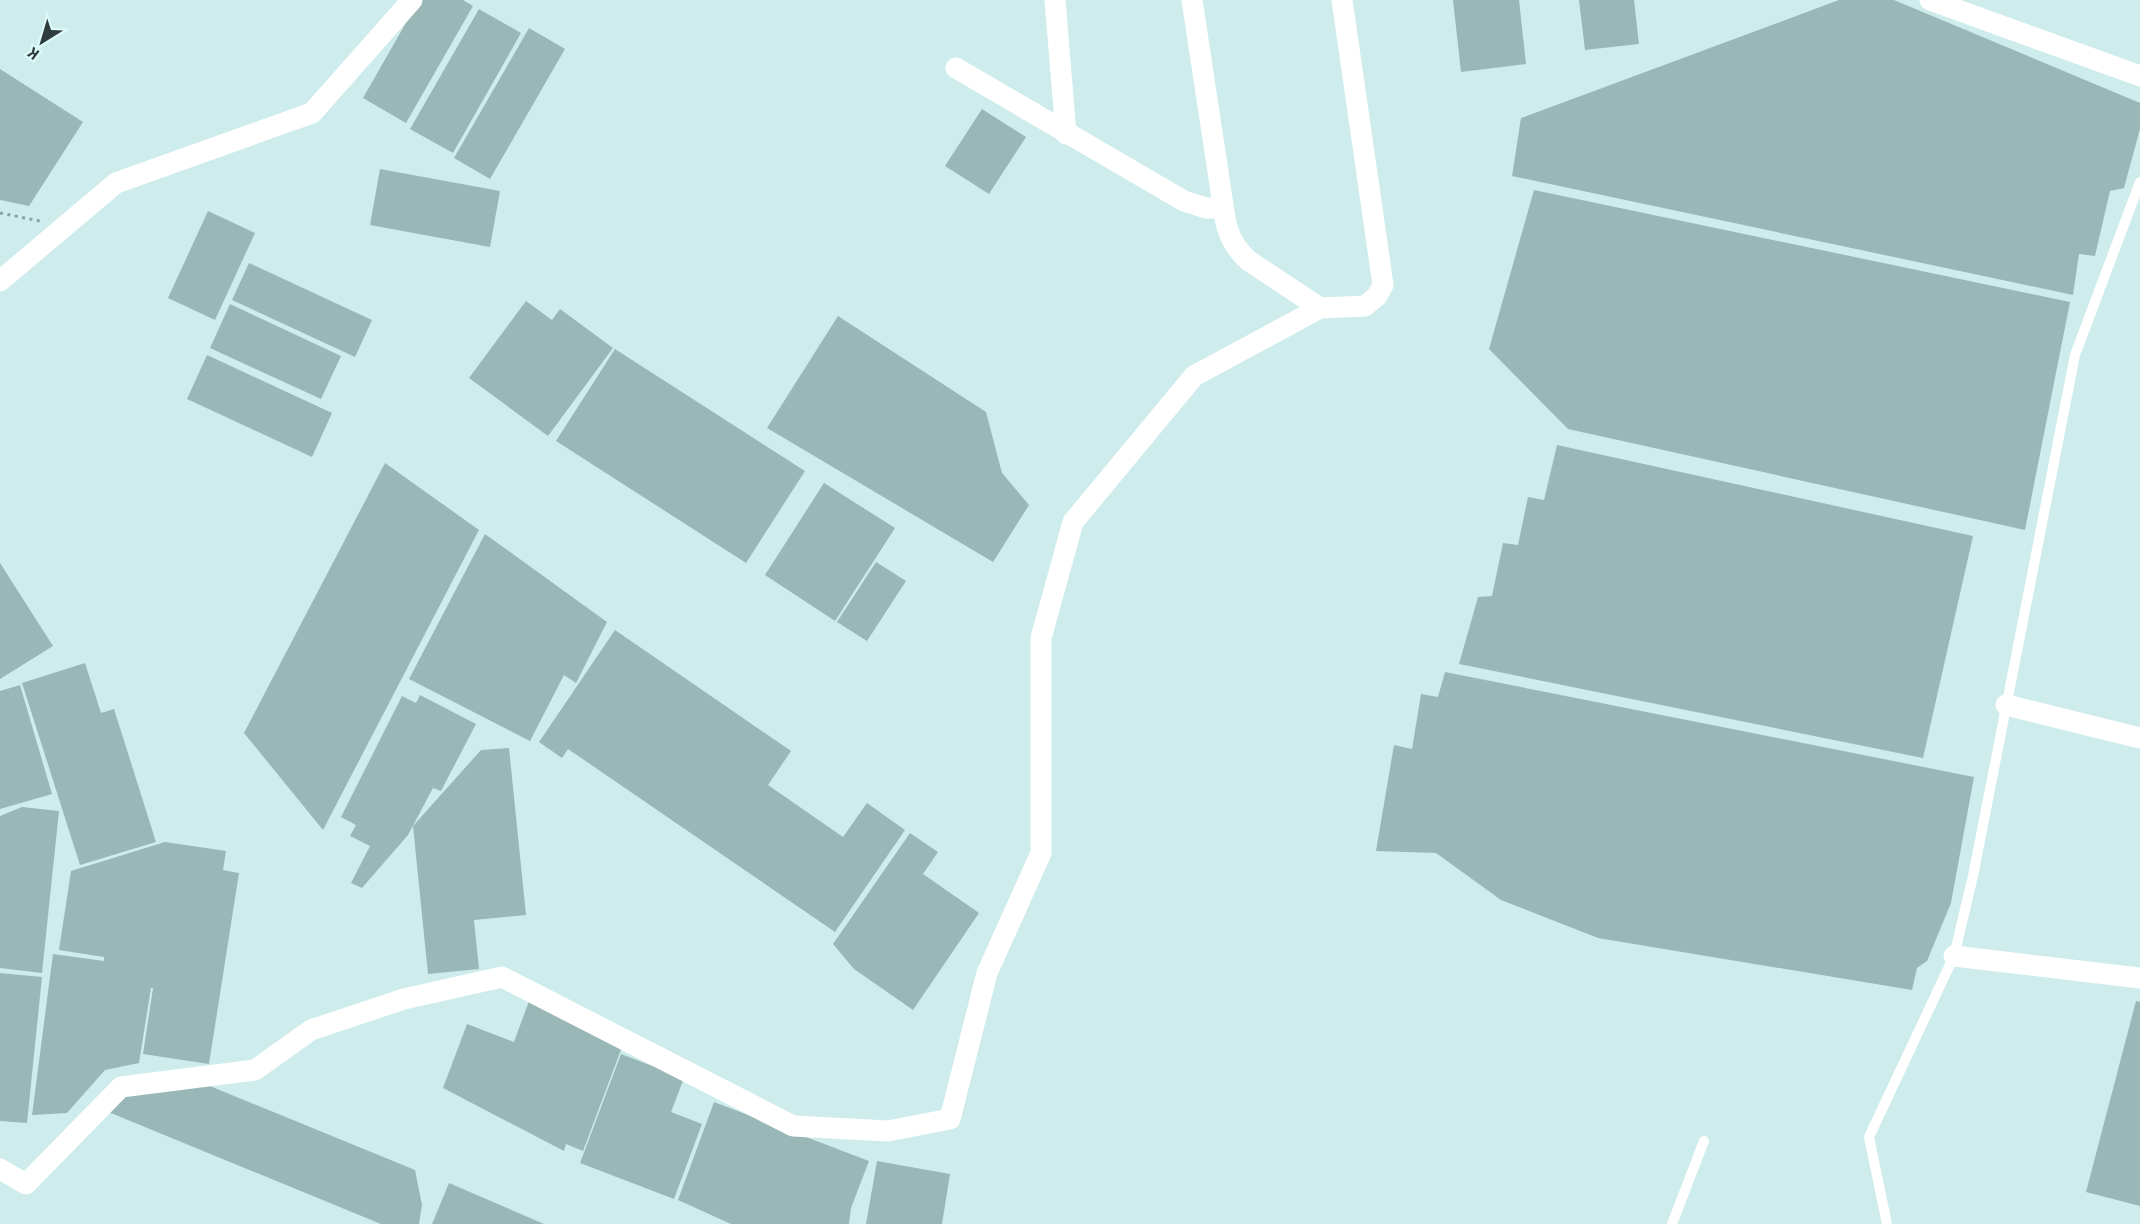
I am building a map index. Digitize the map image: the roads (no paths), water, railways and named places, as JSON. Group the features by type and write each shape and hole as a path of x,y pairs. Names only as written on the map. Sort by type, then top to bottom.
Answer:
{"street":[{"path":"0,281 116,183 312,113 412,0"},
{"path":"1055,0 1066,134"},
{"path":"1192,0 1223,208 1230,237 1241,254 1320,308"},
{"path":"0,1169 26,1184 121,1087 255,1070 311,1030 404,999 502,977 793,1126 888,1131 950,1119 987,973 1041,853 1041,638 1073,522 1194,376 1320,308 1365,306 1377,296 1383,285 1342,0"},
{"path":"1934,1 2140,76"},
{"path":"956,68 1184,201 1206,208 1223,208"},
{"path":"2006,705 2140,738"},
{"path":"1954,956 2140,978"}],"lane":[{"path":"1887,1224 1869,1137 1954,956 1973,876 2075,355 2140,182"},
{"path":"1672,1224 1704,1141"}]}
